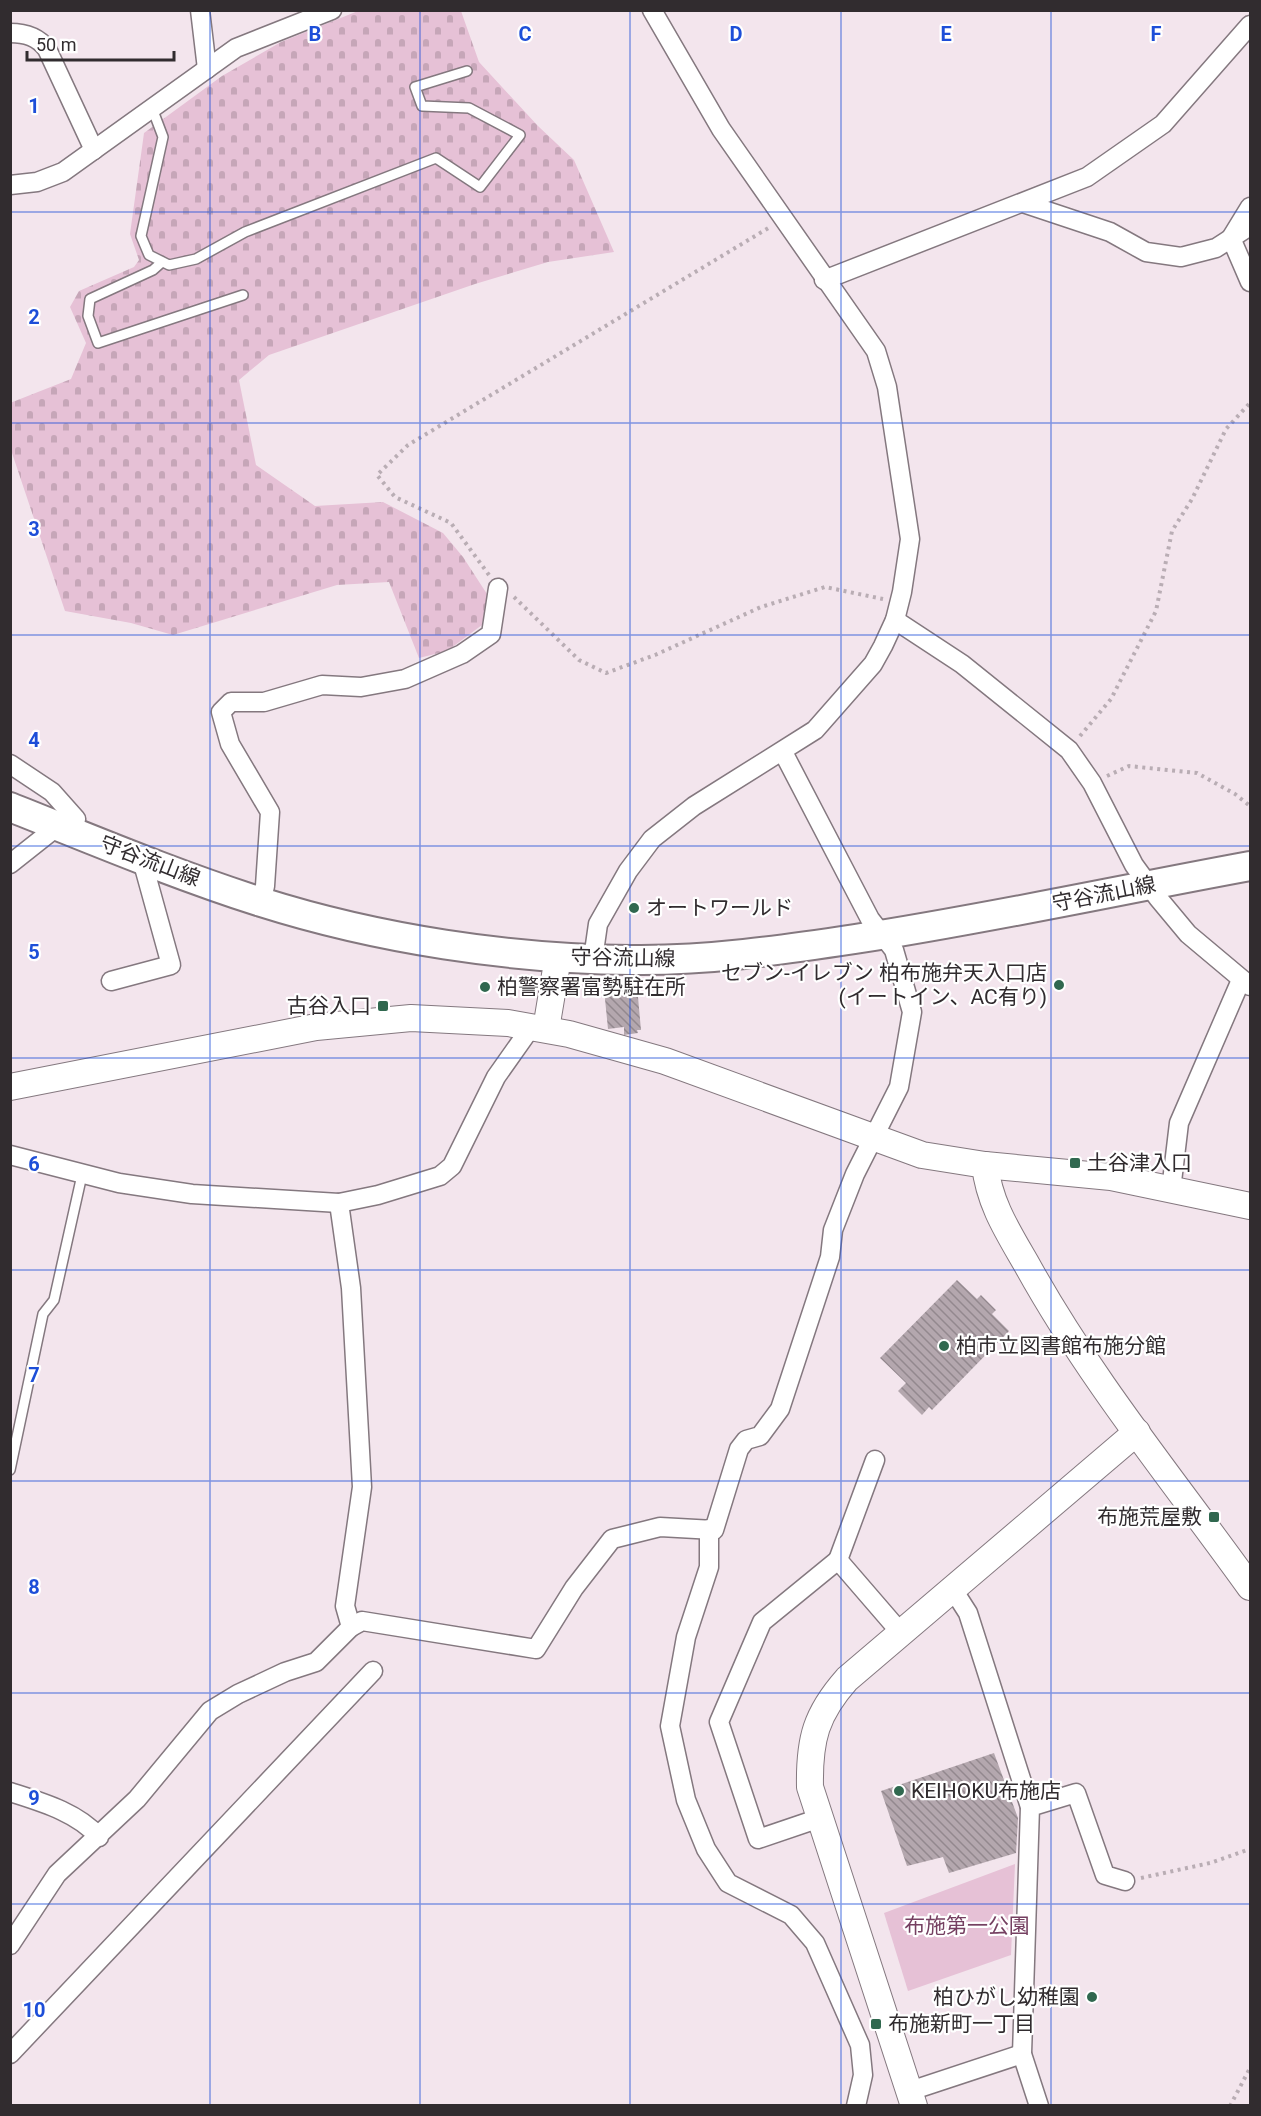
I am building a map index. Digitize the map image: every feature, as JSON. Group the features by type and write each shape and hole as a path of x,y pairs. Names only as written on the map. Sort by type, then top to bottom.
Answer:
{"main road":[{"name":"守谷流山線","path":"10,807 142,860 261,902 389,933 521,954 593,959 692,958 805,947 1251,867"}],"street":[{"path":"200,10 207,69"},
{"path":"10,185 37,182 63,172 237,48 332,10"},
{"path":"593,959 598,924 628,871 652,839 694,806 815,730 873,664 895,620 910,539 886,387 876,351 824,280 721,129 651,10"},
{"path":"824,280 1087,177 1163,124 1251,25"},
{"path":"10,33 30,35 41,41 47,49 94,150"},
{"path":"1023,203 1110,232 1146,252 1181,257 1216,248 1251,226"},
{"path":"1231,238 1251,207"},
{"path":"1231,238 1251,282"},
{"path":"261,902 265,886 270,812 230,744 221,712 231,702 264,702 322,685 361,687 405,678 462,654 491,634 498,588"},
{"path":"895,620 962,664 1069,750 1092,783 1134,865 1149,885 1188,934 1246,983 1179,1123 1171,1190"},
{"path":"10,1945 57,1874 99,1837 136,1799 210,1712 238,1694 285,1672 316,1662 351,1627 362,1621 536,1649 574,1588 612,1539 660,1527 714,1530 740,1449 746,1440 760,1436 780,1409 830,1257 833,1230 873,1137 899,1087 912,1012 894,950 870,920 783,752"},
{"path":"10,764 52,792 76,819 65,829 10,864"},
{"path":"111,981 171,966 142,860"},
{"path":"10,1155 82,1175 192,1194 339,1203 378,1195 440,1176 452,1166 496,1077 539,1028 558,957"},
{"path":"10,1087 316,1027 411,1018 539,1028 665,1061 922,1155 985,1166 1111,1177 1251,1206"},
{"path":"985,1166 993,1204 1041,1292 1137,1432 1251,1587"},
{"path":"339,1203 351,1288 362,1487 345,1606 351,1627"},
{"path":"1022,2054 912,2098 810,1787 809,1758 814,1729 826,1702 847,1679 1137,1432"},
{"path":"820,1818 758,1839 719,1722 762,1622 838,1560 875,1460"},
{"path":"709,1529 709,1567 686,1637 670,1726 686,1800 706,1849 728,1883 791,1915 815,1943 860,2045 863,2075 856,2106"},
{"path":"838,1560 901,1633"},
{"path":"952,1588 968,1613 1030,1807 1022,2054 1039,2106"},
{"path":"10,2055 373,1671"},
{"path":"10,1792 58,1810 89,1826 99,1837"},
{"path":"1030,1807 1076,1793 1105,1875 1125,1881"}],"lane":[{"path":"152,108 163,137 141,236 149,255 169,265 196,259 244,232 436,158 480,187 520,135 469,108 422,106 415,87 468,71"},
{"path":"162,262 153,270 90,299 88,316 98,343 243,295"},
{"path":"10,1470 43,1314 54,1300 82,1175"}],"path":[{"path":"782,219 408,445 377,475 395,497 451,523 498,588 519,600 579,660 606,673 655,655 761,607 825,587 899,602"},
{"path":"1069,750 1112,699 1156,611 1172,531 1192,499 1226,429 1251,403"},
{"path":"1092,783 1129,766 1197,773 1236,794 1251,806"},
{"path":"1125,1881 1200,1866 1251,1849"},
{"path":"1230,2106 1251,2068"}],"green space":[{"path":"358,11 461,11 479,62 538,126 574,160 614,252 548,262 475,284 269,355 239,380 256,465 315,506 383,502 443,533 463,557 487,594 482,625 447,651 419,658 389,582 337,585 173,635 131,623 65,611 11,450 10,403 71,379 86,343 70,307 79,291 134,267 139,260 130,234 144,133 222,76 281,42"},
{"name":"布施第一公園","path":"1015,1864 1011,1955 908,1991 884,1913"}],"building":[{"path":"637,986 641,1030 637,1030 638,1033 624,1035 624,1027 608,1029 604,989"},
{"path":"957,1280 977,1299 981,1295 996,1310 992,1314 1009,1331 932,1410 929,1407 922,1415 898,1391 906,1383 880,1358"},
{"path":"994,1753 1018,1818 1016,1853 949,1873 943,1857 907,1866 881,1791"}],"place":[{"name":"オートワールド","path":"634,908"},
{"name":"セブン-イレブン 柏布施弁天入口店 (イートイン、AC有り)","path":"1059,985"},
{"name":"柏警察署富勢駐在所","path":"485,987"},
{"name":"古谷入口","path":"383,1006"},
{"name":"土谷津入口","path":"1075,1163"},
{"name":"柏市立図書館布施分館","path":"944,1346"},
{"name":"布施荒屋敷","path":"1214,1517"},
{"name":"KEIHOKU布施店","path":"899,1791"},
{"name":"柏ひがし幼稚園","path":"1092,1997"},
{"name":"布施新町一丁目","path":"876,2024"}]}
